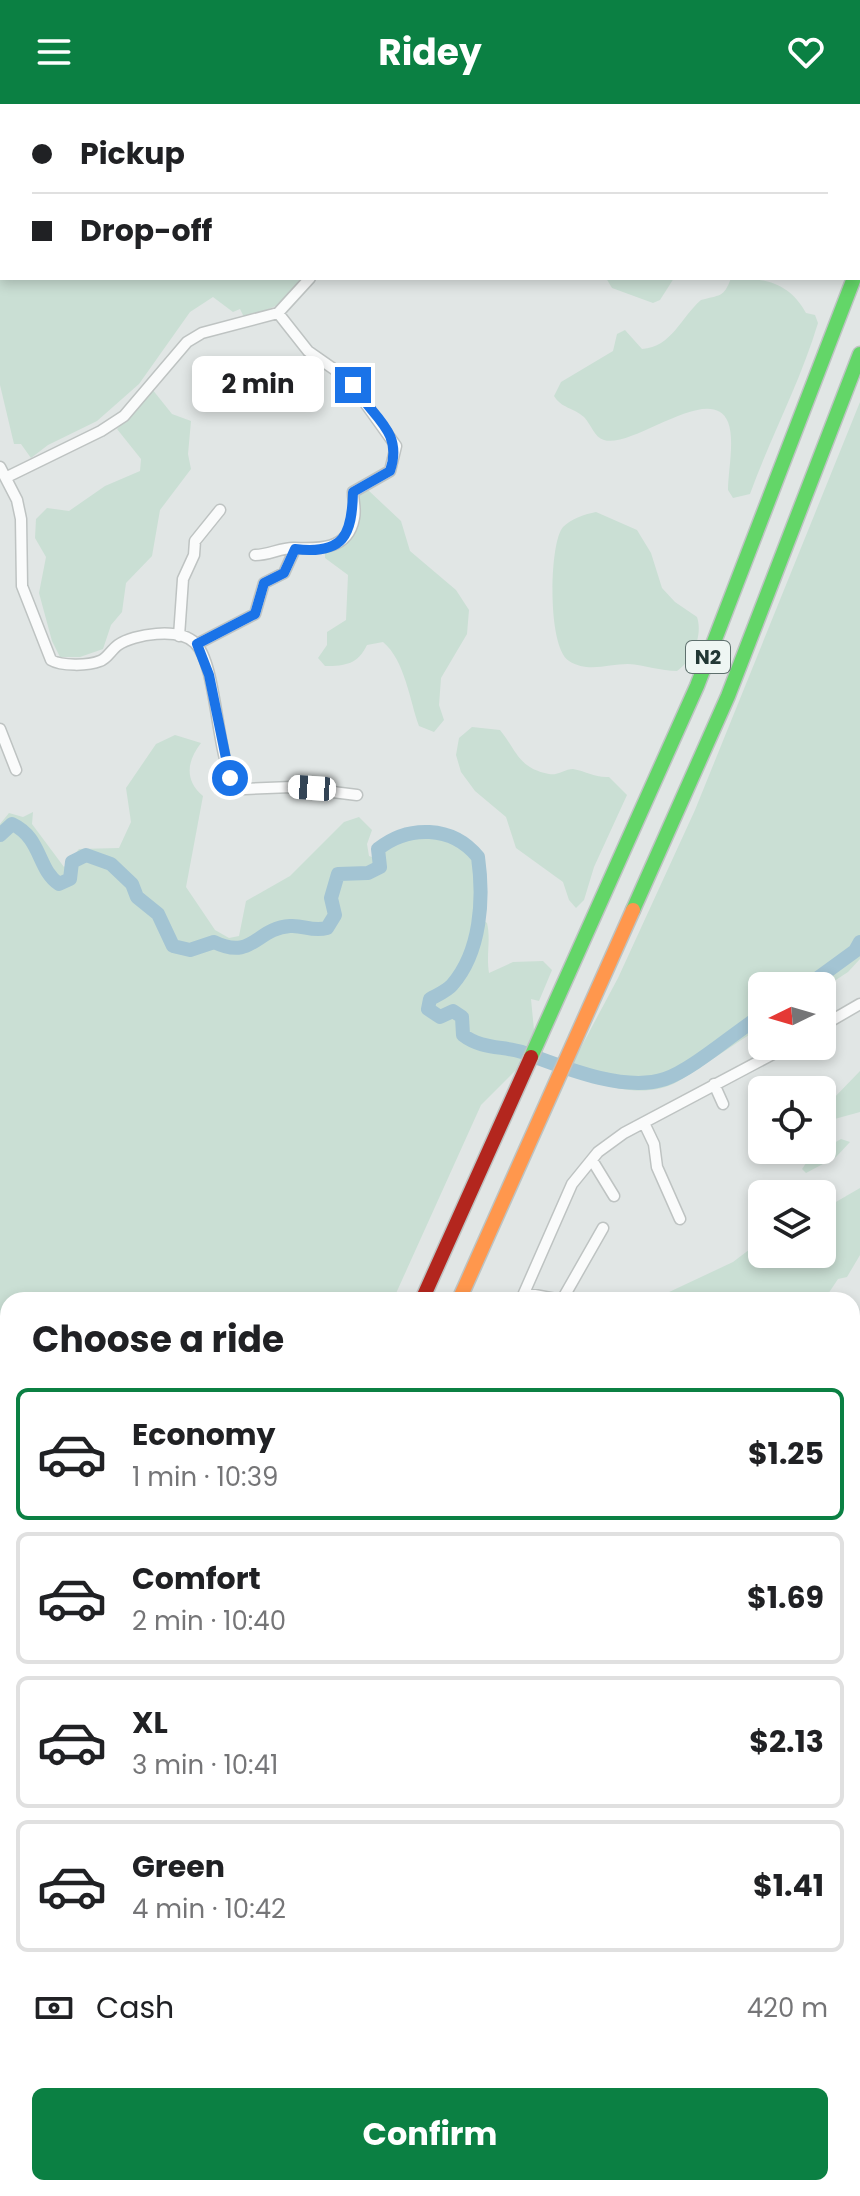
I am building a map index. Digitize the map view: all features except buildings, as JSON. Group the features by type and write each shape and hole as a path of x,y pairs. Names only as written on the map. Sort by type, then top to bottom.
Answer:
{"main road":[{"name":"N2","path":"426,1292 697,686 853,280"},
{"name":"N2","path":"462,1292 728,696 860,354"}],"street":[{"path":"7,477 101,431 124,416 187,342 202,333 278,313 308,280"},
{"path":"255,555 295,549 322,550 348,533 355,515 353,492 390,471 396,446 353,385 308,351 278,313"},
{"path":"0,467 7,477 21,519 22,586 51,660 61,664 97,662 121,643 137,637 179,636 197,644 209,675 215,716 234,784 245,789 292,787 357,795"},
{"path":"179,636 183,579 195,541 200,530 220,510"},
{"path":"197,644 255,614 264,583 284,573 295,549"},
{"path":"0,729 16,770"},
{"path":"836,1018 860,1004"},
{"path":"524,1292 572,1184 592,1160 617,1138 761,1060"},
{"path":"714,1084 723,1104"},
{"path":"644,1123 654,1144 657,1167 680,1219"},
{"path":"592,1160 614,1196"},
{"path":"567,1292 603,1228"}],"green space":[{"path":"0,280 302,280 285,302 245,319 240,309 233,312 213,297 190,312 139,384 97,421 48,445 31,458 21,444 14,444 0,385"},
{"path":"607,280 673,280 660,300 653,303 612,288"},
{"path":"730,280 760,280 784,288 806,313 815,315 818,323 750,494 733,498 728,490 730,429 719,411 706,409 689,412 633,435 604,440 584,417 554,396 561,382 613,351 617,334 625,330 642,349 661,343 701,300 717,296"},
{"path":"152,389 172,414 191,421 188,454 191,469 160,510 152,556 126,583 122,612 111,625 103,649 80,657 60,657 52,641 39,593 46,557 35,538 36,519 47,508 69,511 105,486 140,471 141,459 117,429"},
{"path":"860,402 860,959 836,980 836,972 748,972 748,1036 665,1087 636,1090 607,1086 593,1081 571,1066 618,978 695,810"},
{"path":"362,489 368,490 401,521 410,551 456,590 469,610 467,634 441,678 439,705 444,720 434,732 419,726 402,670 383,642 367,645 360,656 345,664 325,666 318,658 327,645 327,632 346,620 348,575 325,558 325,552 354,532 355,497"},
{"path":"596,512 637,530 651,553 662,588 675,602 697,617 699,631 695,647 677,671 628,664 583,667 569,661 562,652 552,595 558,537 570,522"},
{"path":"472,727 500,730 519,758 531,768 552,774 573,769 609,777 627,795 594,867 584,900 576,908 569,900 563,882 516,848 506,817 475,791 461,772 456,755 459,738"},
{"path":"175,735 201,743 190,763 190,777 203,796 186,887 215,930 229,938 239,936 246,901 290,876 344,822 359,817 372,830 367,844 369,856 378,859 378,849 388,842 418,832 449,837 468,847 477,856 480,866 478,916 487,923 489,973 513,962 543,961 552,970 539,1001 531,999 534,1030 516,1070 481,1105 397,1292 0,1292 0,824 9,813 23,817 33,812 32,824 64,867 79,849 119,848 131,822 126,788 156,744"},
{"path":"860,1071 860,1112 836,1119 836,1096"},
{"path":"841,1139 850,1142 836,1157 836,1142"},
{"path":"805,1164 823,1164 806,1173 802,1169"},
{"path":"860,1188 860,1255 847,1277 838,1279 829,1292 669,1292 733,1262 748,1251 748,1268 836,1268 836,1202"}],"waterway":[{"path":"0,835 12,824 22,830 59,884 70,879 72,862 86,855 111,864 132,884 137,897 158,914 173,946 190,950 214,942 238,948 269,932 290,926 327,928 335,915 331,898 338,874 368,873 380,867 378,849 403,836 430,832 443,834 467,846 478,857 480,907 475,941 462,972 450,987 430,999 428,1009 440,1017 453,1011 462,1017 463,1035 470,1040 522,1052 592,1076 630,1083 665,1079 676,1074 748,1025"},
{"path":"826,972 855,951 860,942"}],"traffic: fast":[{"path":"531,1057 697,686 853,280"},
{"path":"633,910 728,696 860,354"}],"traffic: slow":[{"path":"463,1292 633,910"}],"traffic: jam":[{"path":"426,1292 531,1057"}],"route":[{"path":"230,778 209,675 197,644 214,638 231,625 255,614 259,609 264,583 284,573 295,549 322,550 348,533 355,515 355,489 390,471 396,446 353,385"}]}
